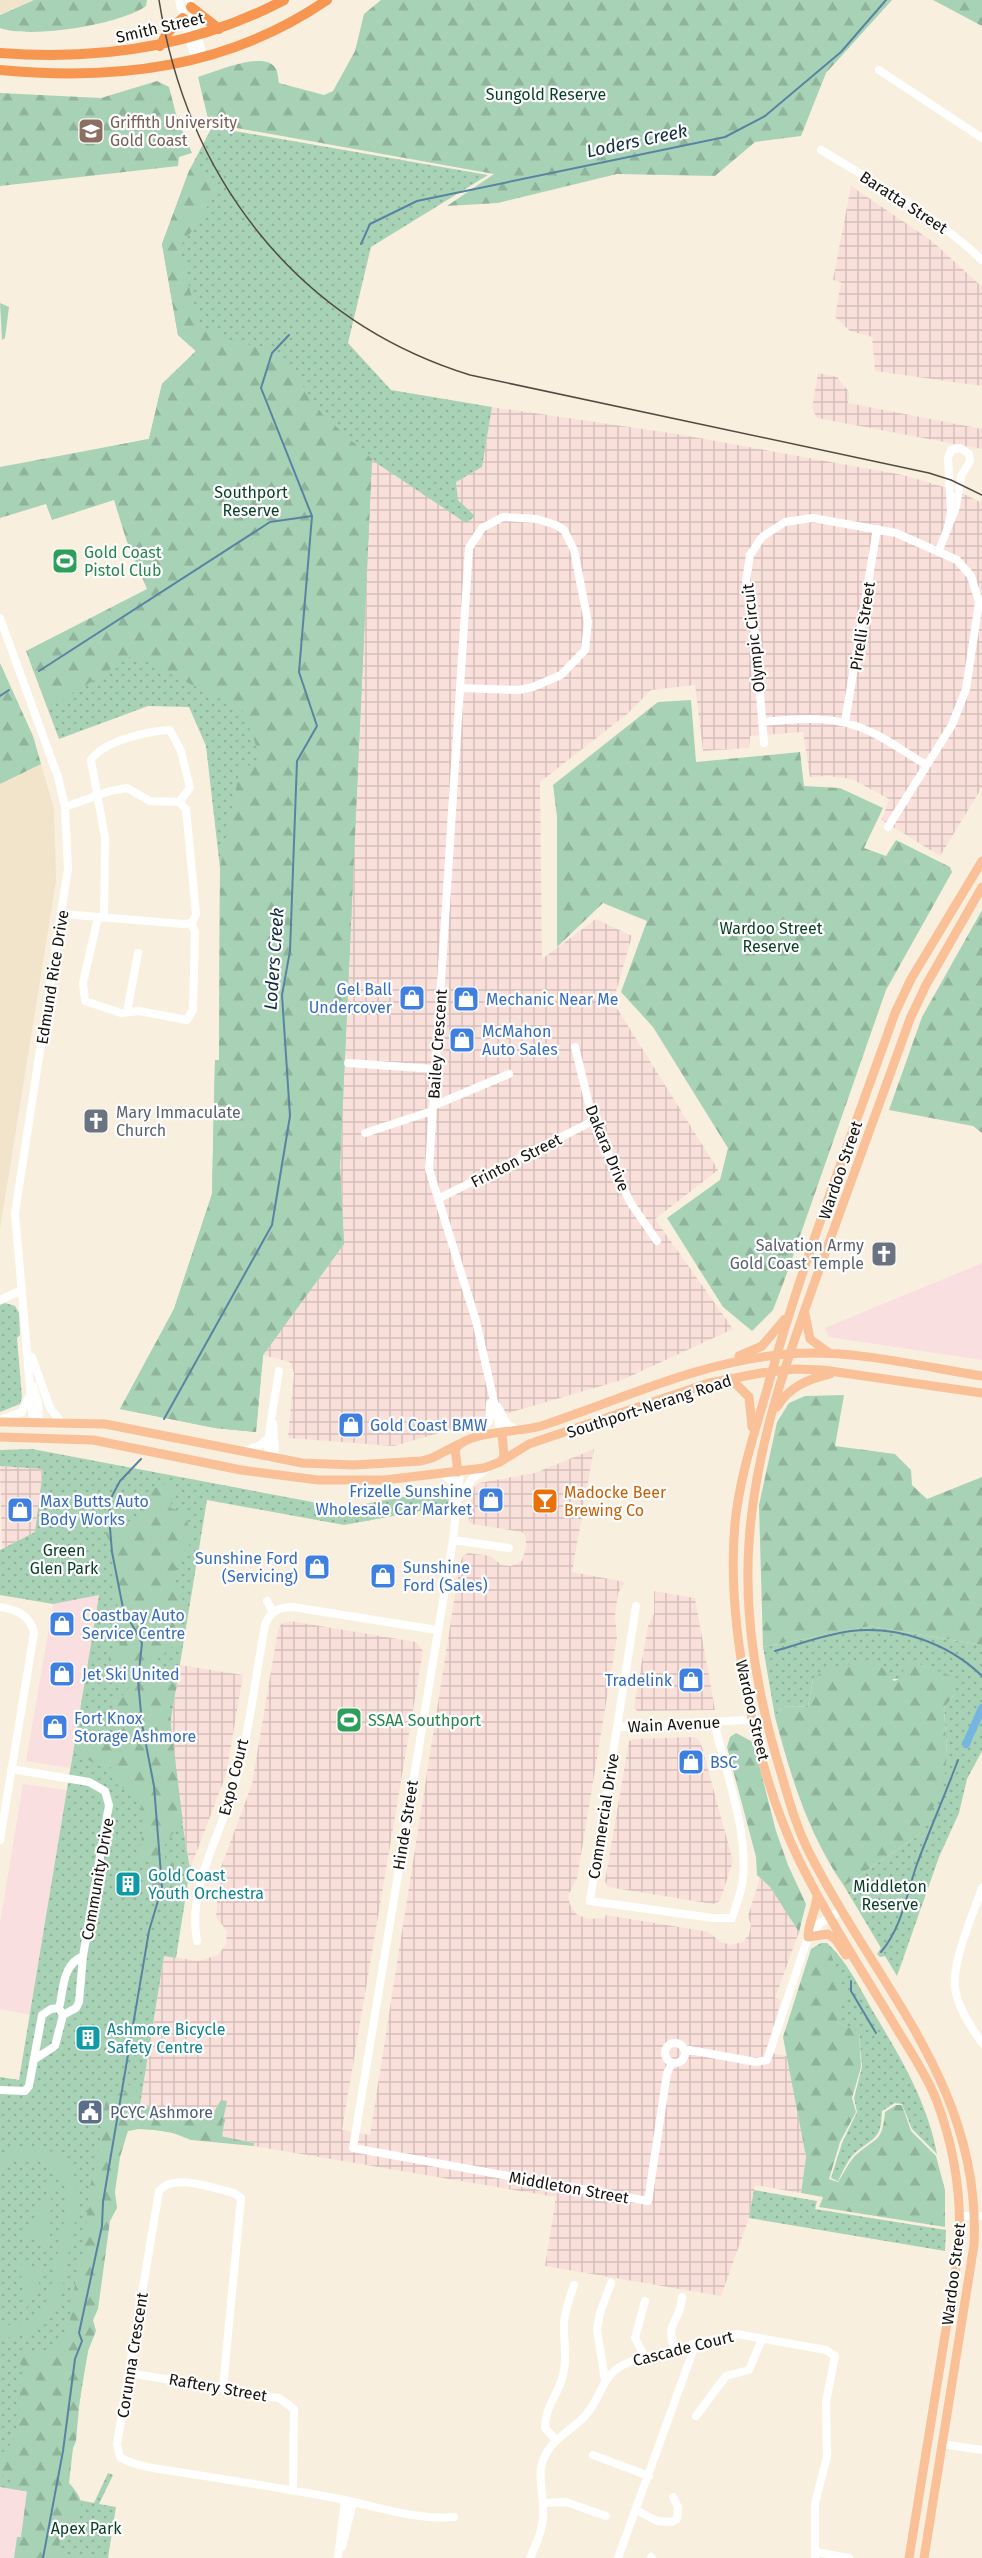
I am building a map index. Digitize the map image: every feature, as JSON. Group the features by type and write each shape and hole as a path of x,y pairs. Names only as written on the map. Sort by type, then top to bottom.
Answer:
{"highway":[{"name":"Smith Street","path":"0,53 37,56 96,55 160,46 219,29 284,0"},
{"path":"0,70 76,75 132,72 199,58 274,30 327,0"},
{"path":"190,4 219,29"},
{"path":"160,46 167,33 183,18"}],"main road":[{"name":"Wardoo Street","path":"909,2558 958,2254 960,2216 949,2139 934,2096 817,1894 784,1824 753,1720 743,1670 734,1607 735,1522 744,1468 776,1355 895,1013 911,979 982,861"},
{"name":"Wardoo Street","path":"924,2558 962,2329 978,2216 962,2132 941,2076 842,1910 799,1830 766,1719 753,1653 748,1607 748,1553 757,1477 772,1415 805,1309 910,1020 926,985 982,886"},
{"path":"717,1365 762,1346 792,1309"},
{"path":"805,1309 810,1339 832,1355"},
{"name":"Southport-Nerang Road","path":"465,1441 520,1431 717,1365 776,1355 832,1355 982,1376"},
{"name":"Southport-Nerang Road","path":"459,1472 489,1466 529,1444 730,1378 772,1371 838,1372 982,1393"},
{"path":"772,1415 792,1388 812,1378 838,1372"},
{"path":"730,1378 749,1397 752,1414 751,1441"},
{"path":"0,1421 105,1425 269,1458 344,1465 421,1461 432,1458 465,1441"},
{"path":"36,1422 37,1437"},
{"path":"500,1462 504,1456 501,1433"},
{"path":"0,1437 37,1437 112,1443 267,1474 349,1481 459,1472 454,1455 455,1449 465,1441"},
{"path":"267,1474 269,1458"},
{"path":"817,1894 816,1905 808,1926 808,1937 828,1934 836,1940 847,1955 856,1960"}],"street":[{"path":"179,0 183,18 193,37"},
{"path":"190,4 193,37 199,58"},
{"path":"879,70 982,138"},
{"name":"Baratta Street","path":"821,150 911,204 964,243 982,260"},
{"path":"939,550 956,507 961,477 970,461 967,452 959,448 951,450 948,458 951,512 948,527"},
{"name":"Bailey Crescent","path":"460,688 519,690 533,687 561,675 585,650 588,622 574,550 564,530 556,525 537,519 503,516 482,528 472,540 469,548 435,1069 429,1170 476,1321 490,1392 501,1433"},
{"name":"Olympic Circuit","path":"764,743 755,633 746,581 748,563 754,547 777,526 802,518 877,529 910,538 939,550 965,568 975,584 979,610 979,639 959,709 888,827"},
{"name":"Pirelli Street","path":"845,722 877,529"},
{"name":"Edmund Rice Drive","path":"0,618 58,777 65,807 68,868 63,914 15,1212 31,1385 38,1401 36,1422"},
{"path":"762,722 812,718 845,722 874,733 927,765"},
{"path":"179,802 190,788 181,752 170,730 148,732 97,752 91,760 105,838 101,917 83,983 85,1001 121,1013 139,1011 187,1020 193,1010 195,931 190,923"},
{"path":"65,807 98,795 127,788 150,801 179,802 186,809 196,914 190,923"},
{"path":"63,914 190,923"},
{"path":"128,1012 138,953"},
{"name":"Dakara Drive","path":"575,1047 593,1121 630,1202 657,1241"},
{"path":"348,1064 435,1069"},
{"path":"365,1133 433,1109 509,1074"},
{"name":"Frinton Street","path":"438,1199 593,1121"},
{"path":"0,1300 22,1290"},
{"name":"Edmund Rice Drive","path":"28,1344 50,1408 61,1422"},
{"path":"273,1423 267,1438 266,1453 269,1458 275,1454 273,1423 279,1371"},
{"path":"0,1421 22,1412 31,1385"},
{"path":"490,1392 507,1424 520,1431"},
{"name":"Bailey Crescent","path":"465,1441 482,1431 489,1421 490,1392"},
{"path":"236,1452 253,1449 267,1438"},
{"name":"Hinde Street","path":"459,1502 471,1480 489,1466"},
{"name":"Hinde Street","path":"353,2148 459,1502 459,1472"},
{"path":"441,1473 452,1481 459,1502"},
{"path":"453,1540 509,1548"},
{"path":"267,1601 273,1612 293,1607 437,1630"},
{"name":"Commercial Drive","path":"636,1605 590,1901 713,1918 732,1918 743,1880 744,1858 714,1722"},
{"path":"0,1607 14,1610 27,1618 34,1633 0,1840"},
{"name":"Expo Court","path":"197,1941 193,1922 204,1873 234,1786 265,1625 273,1612"},
{"name":"Wain Avenue","path":"618,1727 766,1719"},
{"name":"Community Drive","path":"11,1769 89,1782 105,1791 109,1805 83,1956 79,2002 76,2008 61,2012 51,2009 42,2015 35,2059"},
{"path":"982,1888 956,1967 955,1989 966,2020 982,2042"},
{"path":"684,2049 682,2060 672,2063 665,2057 667,2046 676,2043 684,2049 756,2062 769,2057 808,1937 820,1923 842,1910"},
{"path":"0,2090 25,2091 29,2086 35,2059 55,2046 66,1971 71,1963 83,1956"},
{"name":"Middleton Street","path":"353,2148 648,2201 667,2073 672,2063"},
{"name":"Corunna Crescent","path":"223,2387 242,2200 234,2193 179,2182 168,2182 159,2191 117,2445 122,2459 184,2473 293,2490 431,2518 454,2517"},
{"path":"960,2216 978,2216"},
{"path":"605,2380 597,2330 600,2313 611,2283"},
{"path":"556,2440 545,2428 546,2417 548,2405 564,2373 564,2323 574,2285"},
{"path":"674,2349 670,2330 680,2310 682,2297"},
{"path":"645,2301 635,2338 645,2357"},
{"name":"Cascade Court","path":"530,2558 540,2533 543,2503 541,2469 546,2453 556,2440 585,2416 605,2380 619,2365 737,2334 826,2350 835,2356 827,2396 827,2457 815,2503 815,2555"},
{"path":"696,2416 726,2376 749,2370 762,2339"},
{"path":"618,2558 693,2351 692,2344"},
{"name":"Raftery Street","path":"129,2373 279,2398 294,2409 293,2490"},
{"path":"942,2444 982,2450"},
{"path":"593,2455 649,2476"},
{"path":"636,2510 657,2521 672,2522 677,2519 678,2507 673,2497"},
{"path":"338,2558 349,2501"},
{"path":"543,2503 566,2502 606,2516"},
{"path":"815,2555 849,2558"}],"shaded area":[{"path":"0,0 33,0 0,14"},
{"path":"851,186 932,241 982,287 982,386 875,371 872,337 850,331 835,317 841,282 833,280"},
{"path":"818,373 837,377 849,392 848,403 982,429 982,449 817,418 812,408"},
{"path":"492,407 677,434 903,475 958,491 982,503 982,787 940,856 882,820 889,799 852,779 828,776 810,777 803,732 750,736 749,748 703,751 695,685 651,690 627,714 540,782 542,959 596,919 632,936 613,1002 718,1170 655,1219 733,1329 622,1380 394,1446 288,1438 294,1373 290,1362 263,1355 344,1244 340,1166 372,459 457,500 456,482 482,467"},
{"path":"33,736 54,809 56,881 0,1229 0,752"},
{"path":"982,1263 982,1360 829,1337 825,1328"},
{"path":"594,1449 572,1572 625,1582 618,1593 615,1616 617,1637 577,1879 568,1895 570,1905 576,1914 588,1919 605,1918 606,1915 709,1932 719,1941 730,1945 742,1942 749,1935 751,1925 748,1916 760,1878 770,1887 799,1932 775,1998 781,2000 766,2052 787,2056 806,2157 801,2193 755,2185 749,2218 721,2296 545,2266 556,2197 254,2146 254,2143 222,2137 224,2119 140,2105 164,1956 199,1961 218,1955 226,1944 227,1931 216,1917 220,1870 252,1784 278,1630 281,1624 290,1621 416,1642 423,1651 342,2130 370,2135 460,1563 463,1556 468,1553 491,1556 501,1565 511,1566 522,1561 526,1547 526,1538 522,1532 472,1524 468,1521 474,1487 479,1483 535,1473"},
{"path":"0,1466 43,1468 35,1532 7,1547 2,1547"},
{"path":"654,1591 695,1598 715,1710 637,1711 634,1707 648,1626 654,1614"},
{"path":"99,1594 70,1768 26,1761 53,1604"},
{"path":"180,1665 243,1675 226,1775 190,1869 168,1737"},
{"path":"693,1737 701,1744 733,1861 720,1901 713,1904 608,1887 605,1881 629,1741"},
{"path":"23,1784 67,1790 30,2015 0,2009 0,1923"},
{"path":"0,2487 42,2493 31,2558 0,2558"}],"green space":[{"path":"34,0 147,0 146,6 133,13 96,24 32,32 0,28 0,15"},
{"name":"Sungold Reserve","path":"381,0 892,0 826,73 801,136 755,142 715,176 617,174 498,203 447,206 494,174 209,123 198,77 251,61 270,63 276,69 279,83 324,95 333,91 355,51 364,14"},
{"path":"933,0 982,0 982,26"},
{"name":"Griffith University Gold Coast","path":"157,81 169,87 177,118 192,153 179,157 178,166 0,186 0,93 101,98"},
{"name":"Southport Reserve","path":"212,127 488,175 371,247 348,343 391,390 492,407 482,467 456,482 458,500 475,516 466,523 372,460 340,1166 344,1244 263,1355 256,1432 215,1428 120,1409 174,1309 212,1194 215,1060 219,1060 220,868 206,746 189,707 148,706 59,739 29,659 163,596 93,450 149,439 162,384 196,351 178,335 162,244 189,171"},
{"name":"Southport Reserve","path":"196,160 217,188 201,219 179,248 199,324 224,338 280,353 322,414 372,459 340,1166 344,1244 263,1355 256,1432 215,1428 120,1409 174,1309 212,1194 215,1060 219,1060 220,868 240,769 262,760 242,710 133,655 49,709 26,651 147,589 127,542 114,500 52,520 46,504 0,518 0,467 149,439 162,384 196,351 178,335 162,244 189,171"},
{"path":"0,303 9,307 5,338 2,340"},
{"path":"0,663 33,736 41,764 0,784"},
{"name":"Wardoo Street Reserve","path":"691,700 696,762 800,752 804,786 840,788 883,808 864,848 886,856 896,840 950,867 952,872 886,990 773,1310 752,1331 723,1307 667,1218 720,1180 728,1148 653,1027 621,992 647,921 603,903 557,947 557,817 553,785 658,702"},
{"path":"982,910 982,1133 973,1126 889,1110 922,1017"},
{"path":"5,1303 15,1306 19,1313 20,1335 17,1338 22,1397 20,1404 0,1412 0,1305"},
{"path":"844,1395 835,1446 895,1454 911,1470 912,1485 927,1499 982,1477 982,1645 870,1626 763,1647 759,1505 777,1422 789,1403 805,1396"},
{"path":"32,1449 344,1508 444,1489 449,1495 448,1506 344,1525 207,1500 168,1737 190,1869 176,1958 164,1956 140,2105 225,2119 221,2141 125,2125 64,2497 94,2503 108,2473 113,2475 99,2504 116,2507 108,2558 31,2558 42,2494 0,2487 0,2077 19,2080 99,1595 53,1604 0,1595 0,1550 35,1532 43,1469 0,1466 0,1450"},
{"path":"170,1482 176,1487 170,1508 177,1510 182,1506 186,1511 191,1534 189,1544 182,1554 175,1573 178,1591 184,1603 172,1620 178,1633 178,1642 154,1662 152,1674 147,1679 148,1683 171,1682 177,1687 169,1709 183,1823 165,1842 165,1860 174,1863 173,1875 165,1876 166,1893 160,1901 155,1902 151,1899 150,1890 155,1879 152,1862 138,1860 144,1823 140,1799 115,1783 111,1767 91,1761 78,1745 88,1731 97,1731 98,1743 124,1743 122,1721 112,1717 113,1700 121,1697 131,1685 128,1681 113,1687 109,1675 109,1657 111,1652 120,1645 116,1635 122,1616 116,1602 114,1551 105,1532 105,1524 114,1517 123,1519 126,1523 138,1517 151,1490"},
{"name":"Middleton Reserve","path":"870,1626 982,1645 982,1751 967,1779 959,1813 939,1857 897,1976 885,1956 880,1957 877,1954 881,1948 844,1886 923,1832 947,1753 944,1708 955,1694 899,1679 813,1679 808,1707 783,1706 775,1717 763,1647"},
{"path":"909,1660 954,1677 955,1694 944,1708 947,1753 944,1782 923,1832 844,1886 820,1846 802,1804 775,1717 783,1706 808,1707 813,1679 828,1667 876,1661 894,1681 899,1679"},
{"path":"736,1733 751,1741 756,1753 776,1831 788,1865 806,1904 799,1932 770,1887 757,1875 756,1857 727,1747 730,1737"},
{"path":"821,1943 827,1943 845,1994 837,2022 859,2032 861,2067 852,2098 856,2112 840,2142 829,2179 838,2182 854,2157 878,2138 885,2112 896,2105 902,2105 911,2131 936,2156 945,2190 945,2227 819,2207 823,2197 801,2193 806,2157 783,2037 811,1949"},
{"path":"827,1943 852,1974 911,2078 926,2115 937,2154 912,2129 902,2104 895,2103 882,2111 879,2132 853,2155 838,2181 831,2178 842,2143 857,2112 854,2098 862,2067 859,2033 837,2022"},
{"path":"126,2083 136,2089 135,2105 140,2108 214,2112 221,2100 227,2101 220,2136 254,2143 254,2146 191,2140 168,2131 139,2129 128,2131 120,2157 115,2192 117,2208 110,2221 98,2309 93,2320 96,2331 88,2351 81,2385 76,2441 73,2448 69,2483 81,2501 80,2515 59,2544 67,2558 14,2558 17,2537 21,2537 27,2491 12,2489 9,2477 0,2475 0,2455 14,2440 21,2402 19,2388 24,2373 17,2356 22,2351 44,2351 63,2335 70,2321 77,2270 84,2252 89,2191 97,2160 107,2091 124,2094"},
{"path":"29,2146 50,2151 64,2160 73,2172 77,2187 75,2222 60,2297 50,2319 34,2332 14,2337 0,2337 0,2324 15,2325 28,2322 44,2308 48,2301 67,2205 67,2191 63,2179 47,2163 36,2159 24,2159 11,2162 0,2170 0,2154"},
{"path":"52,2177 56,2178 51,2198 50,2244 23,2237 46,2197"},
{"path":"754,2190 817,2201 815,2209 946,2230 945,2251 749,2218"},
{"path":"20,2264 46,2269 26,2309 24,2308"}],"waterway":[{"name":"Loders Creek","path":"361,244 370,224 417,201 725,137 765,116 841,52 886,0"},
{"name":"Loders Creek","path":"164,1419 272,1225 290,1116 282,995 290,951 297,761 317,726 299,672 312,516 261,388 272,353 289,335"},
{"name":"Loders Creek","path":"39,671 270,522 312,516"},
{"name":"Loders Creek","path":"0,696 9,690"},
{"path":"43,2558 63,2451 75,2359 82,2341 79,2333 102,2226 103,2202 149,1931 162,1887 154,1786 142,1724 138,1680 142,1643 123,1608 112,1552 109,1516 111,1498 120,1481 141,1459"},
{"path":"775,1651 842,1632 887,1631 905,1634 938,1646 969,1664 982,1676"},
{"path":"966,1744 982,1708"},
{"path":"881,1952 899,1920 917,1864 958,1760"},
{"path":"851,1981 851,1991 876,2033"}],"tram line":[{"path":"159,0 173,65 195,126 224,183 260,234 303,280 352,319 408,351 470,375 929,473 951,480 982,495"}],"place":[{"name":"Griffith University Gold Coast","path":"91,131"},
{"name":"Gold Coast Pistol Club","path":"65,561"},
{"name":"Gel Ball Undercover","path":"412,998"},
{"name":"Mechanic Near Me","path":"466,999"},
{"name":"McMahon Auto Sales","path":"462,1040"},
{"name":"Mary Immaculate Church","path":"96,1121"},
{"name":"Salvation Army Gold Coast Temple","path":"884,1254"},
{"name":"Gold Coast BMW","path":"351,1425"},
{"name":"Frizelle Sunshine Wholesale Car Market","path":"491,1500"},
{"name":"Madocke Beer Brewing Co","path":"545,1501"},
{"name":"Max Butts Auto Body Works","path":"20,1510"},
{"name":"Sunshine Ford (Servicing)","path":"317,1567"},
{"name":"Sunshine Ford (Sales)","path":"383,1576"},
{"name":"Coastbay Auto Service Centre","path":"62,1624"},
{"name":"Jet Ski United","path":"62,1674"},
{"name":"Tradelink","path":"691,1680"},
{"name":"SSAA Southport","path":"349,1720"},
{"name":"Fort Knox Storage Ashmore","path":"55,1727"},
{"name":"BSC","path":"691,1762"},
{"name":"Gold Coast Youth Orchestra","path":"128,1884"},
{"name":"Ashmore Bicycle Safety Centre","path":"88,2038"},
{"name":"PCYC Ashmore","path":"90,2112"}],"park label":[{"name":"Green Glen Park","path":"64,1559"},
{"name":"Apex Park","path":"86,2528"}]}
